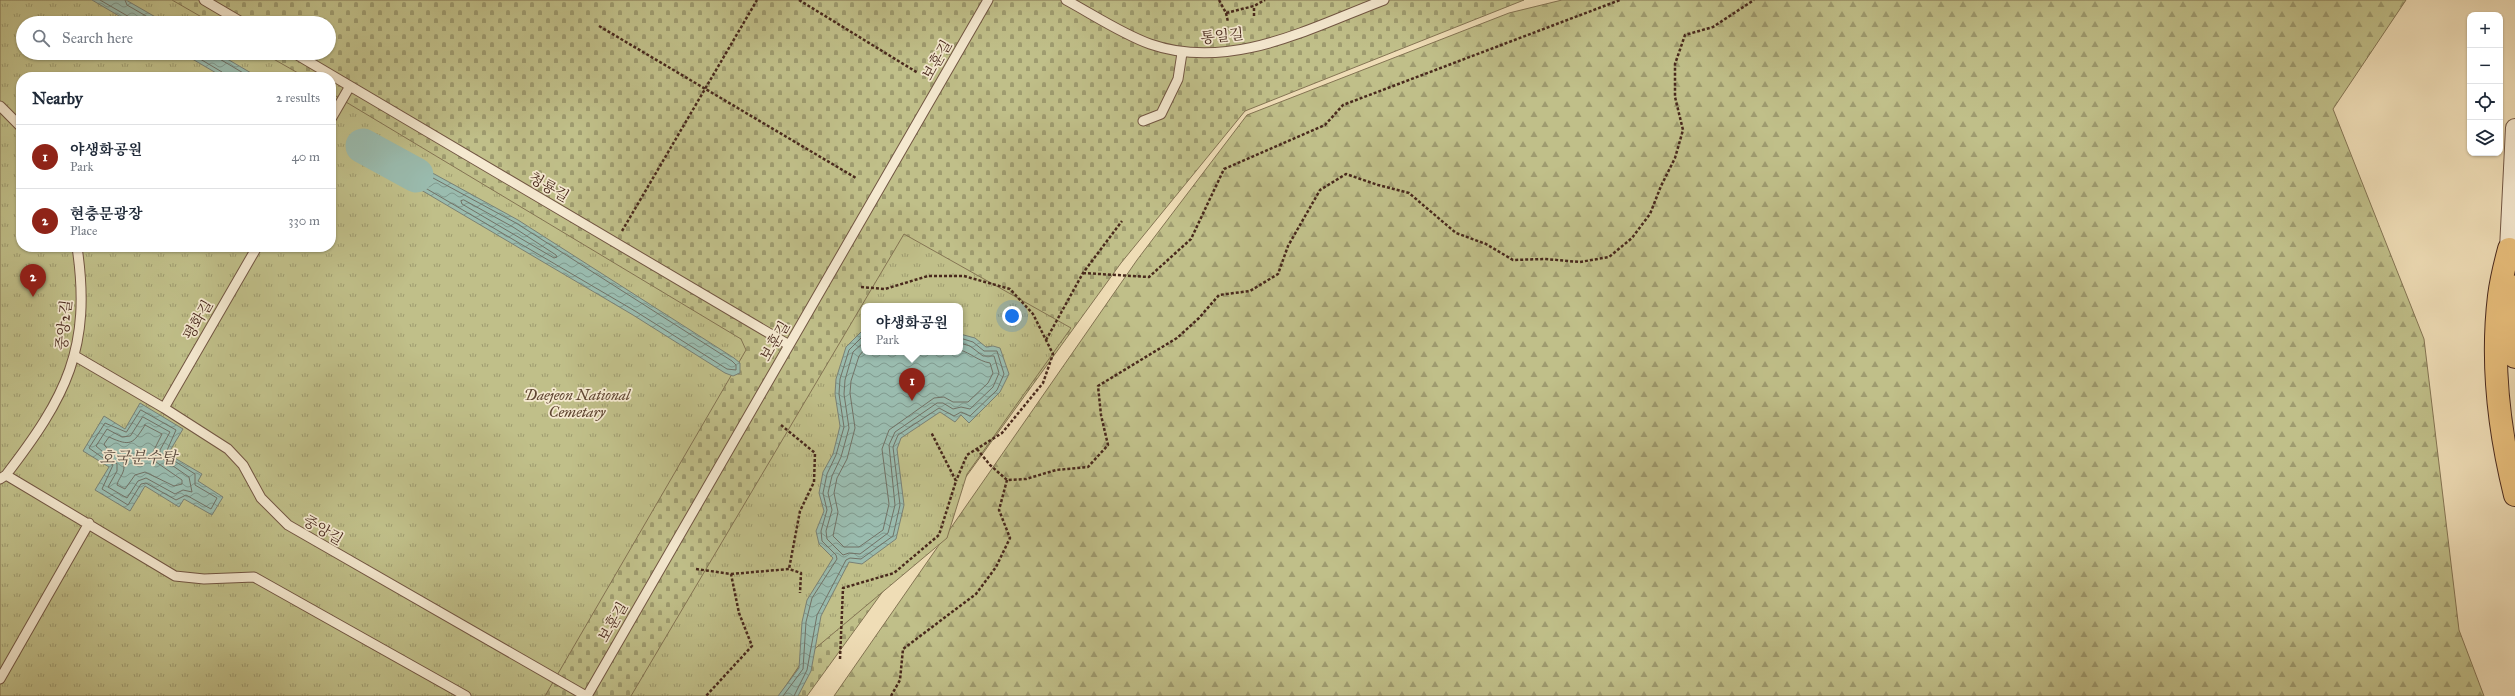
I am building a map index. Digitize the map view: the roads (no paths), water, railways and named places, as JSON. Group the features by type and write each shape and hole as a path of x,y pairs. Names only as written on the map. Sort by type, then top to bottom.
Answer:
{"main road":[{"path":"2509,249 2515,356"},
{"path":"2509,249 2499,296 2495,364 2505,456 2515,495"}],"street":[{"path":"2509,249 2515,128"}],"lane":[{"path":"204,0 231,16"},
{"name":"보훈길","path":"586,696 988,0"},
{"name":"통일길","path":"1066,0 1149,43 1182,53 1210,54 1263,46 1384,0"},
{"path":"1143,121 1161,114 1178,80 1182,53"},
{"name":"청룡길","path":"306,60 326,72"},
{"name":"청룡길","path":"336,78 789,344"},
{"path":"336,110 350,86"},
{"path":"0,106 16,122"},
{"name":"중앙2길","path":"3,477 37,434 56,403 75,356 80,325 81,276 78,252"},
{"name":"평화길","path":"164,408 254,252"},
{"name":"중앙길","path":"75,356 164,408 228,448 243,465 261,498 288,525 490,643 586,696"},
{"path":"3,477 89,523 175,576 204,579 254,577 466,696"},
{"path":"0,679 89,523"}],"water":[{"path":"92,0 126,0 154,16 119,16"},
{"path":"194,60 229,60 249,72 214,72"},
{"path":"387,148 518,220 734,358 740,363 740,373 733,376 725,373 633,315 377,164 374,151"},
{"path":"861,332 861,355 963,355 963,335 975,338 986,347 993,346 1000,348 1009,374 1000,392 969,423 961,415 955,422 940,412 901,438 897,449 904,505 896,539 862,564 849,562 821,616 811,671 798,696 778,696 799,668 802,622 807,600 833,558 819,544 816,531 824,511 819,493 823,472 833,454 840,426 835,394 836,379 846,347"},
{"name":"호국분수탑","path":"140,403 183,429 168,454 202,474 198,481 223,497 212,515 184,499 179,507 145,486 130,511 95,490 109,467 83,451 104,416 125,429"}],"waterway":[{"path":"363,146 416,175"}],"place":[{"name":"현충문광장","path":"33,297"},
{"name":"야생화공원","path":"912,401"}],"park label":[{"name":"Daejeon National Cemetary","path":"577,404"}]}
